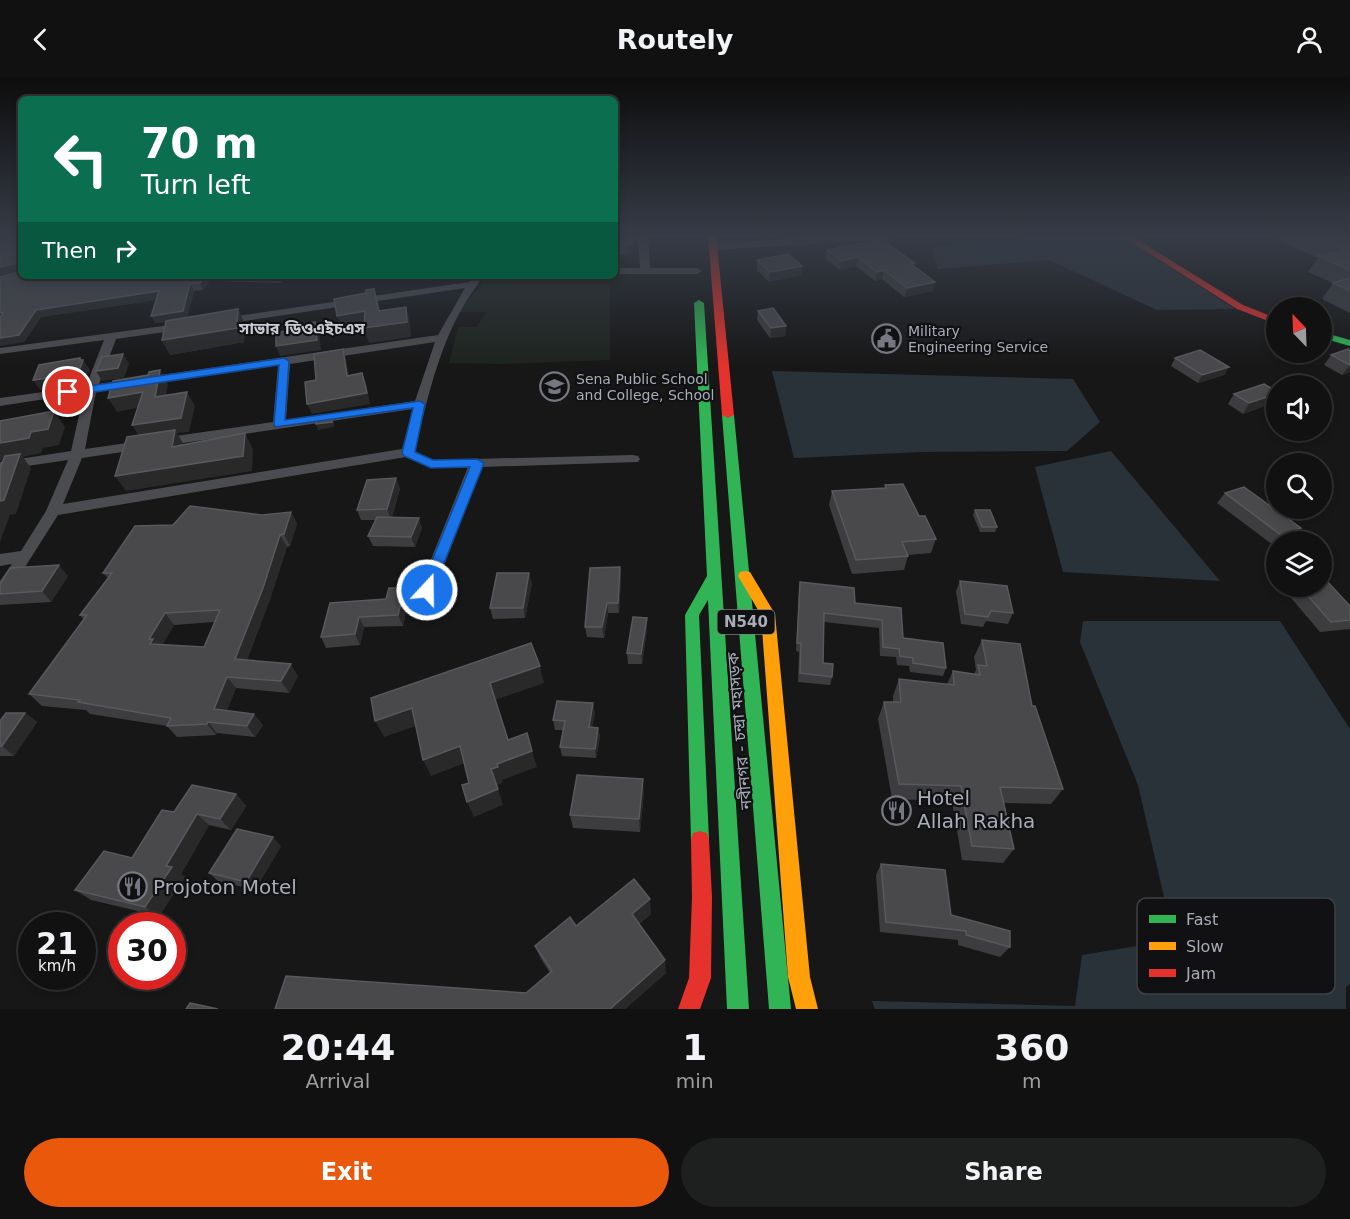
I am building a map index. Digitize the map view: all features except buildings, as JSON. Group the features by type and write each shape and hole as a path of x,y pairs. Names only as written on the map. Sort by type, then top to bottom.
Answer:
{"main road":[{"name":"নবীনগর - চন্দ্রা মহাসড়ক","path":"698,278 738,1009"},
{"name":"নবীনগর - চন্দ্রা মহাসড়ক","path":"715,278 780,1009"},
{"path":"1194,278 1240,307 1266,317"},
{"path":"1332,338 1350,343"},
{"path":"743,574 768,614 800,976 807,1009"},
{"path":"689,1009 700,978 702,897 692,615 715,575"}],"street":[{"path":"216,322 475,280"},
{"path":"408,453 420,404 441,338 475,280"},
{"path":"0,351 192,325"},
{"path":"0,593 53,511 77,454 91,389 111,337"},
{"path":"0,402 441,338"},
{"path":"279,424 284,361"},
{"path":"0,466 420,404"},
{"path":"53,511 384,455 408,453 431,464 633,459"},
{"path":"427,590 477,463"},
{"path":"0,560 26,555"}],"shaded area":[{"path":"1089,278 1188,278 1235,309 1157,310"},
{"path":"483,284 610,284 610,360 502,364 449,363 458,327 477,327 486,312 457,312"},
{"path":"772,371 1073,379 1100,422 1067,451 921,452 794,458"},
{"path":"1111,451 1220,581 1063,572 1035,467"},
{"path":"1083,621 1280,621 1350,729 1350,984 1346,987 1346,1009 875,1009 872,1001 1075,1006 1082,955 1137,946 1137,994 1335,994 1335,898 1164,898 1138,785 1080,642"}],"traffic: fast":[{"path":"699,303 738,1009"},
{"path":"1332,338 1350,343"},
{"path":"728,415 780,1009"},
{"path":"700,840 692,615 715,575"}],"traffic: slow":[{"path":"745,576 768,614 799,977 807,1009"}],"traffic: jam":[{"path":"716,278 728,415"},
{"path":"1194,278 1240,307 1266,317"},
{"path":"689,1009 700,978 702,897 700,840"}],"place":[{"name":"Military Engineering Service","path":"887,339"},
{"name":"Sena Public School and College, School","path":"555,387"},
{"name":"Hotel Allah Rakha","path":"896,810"},
{"name":"Projoton Motel","path":"132,887"}],"district":[{"name":"সাভার ডিওএইচএস","path":"302,328"}],"route":[{"path":"68,392 284,361 279,424 420,404 408,453 431,464 477,463 427,590"}]}
